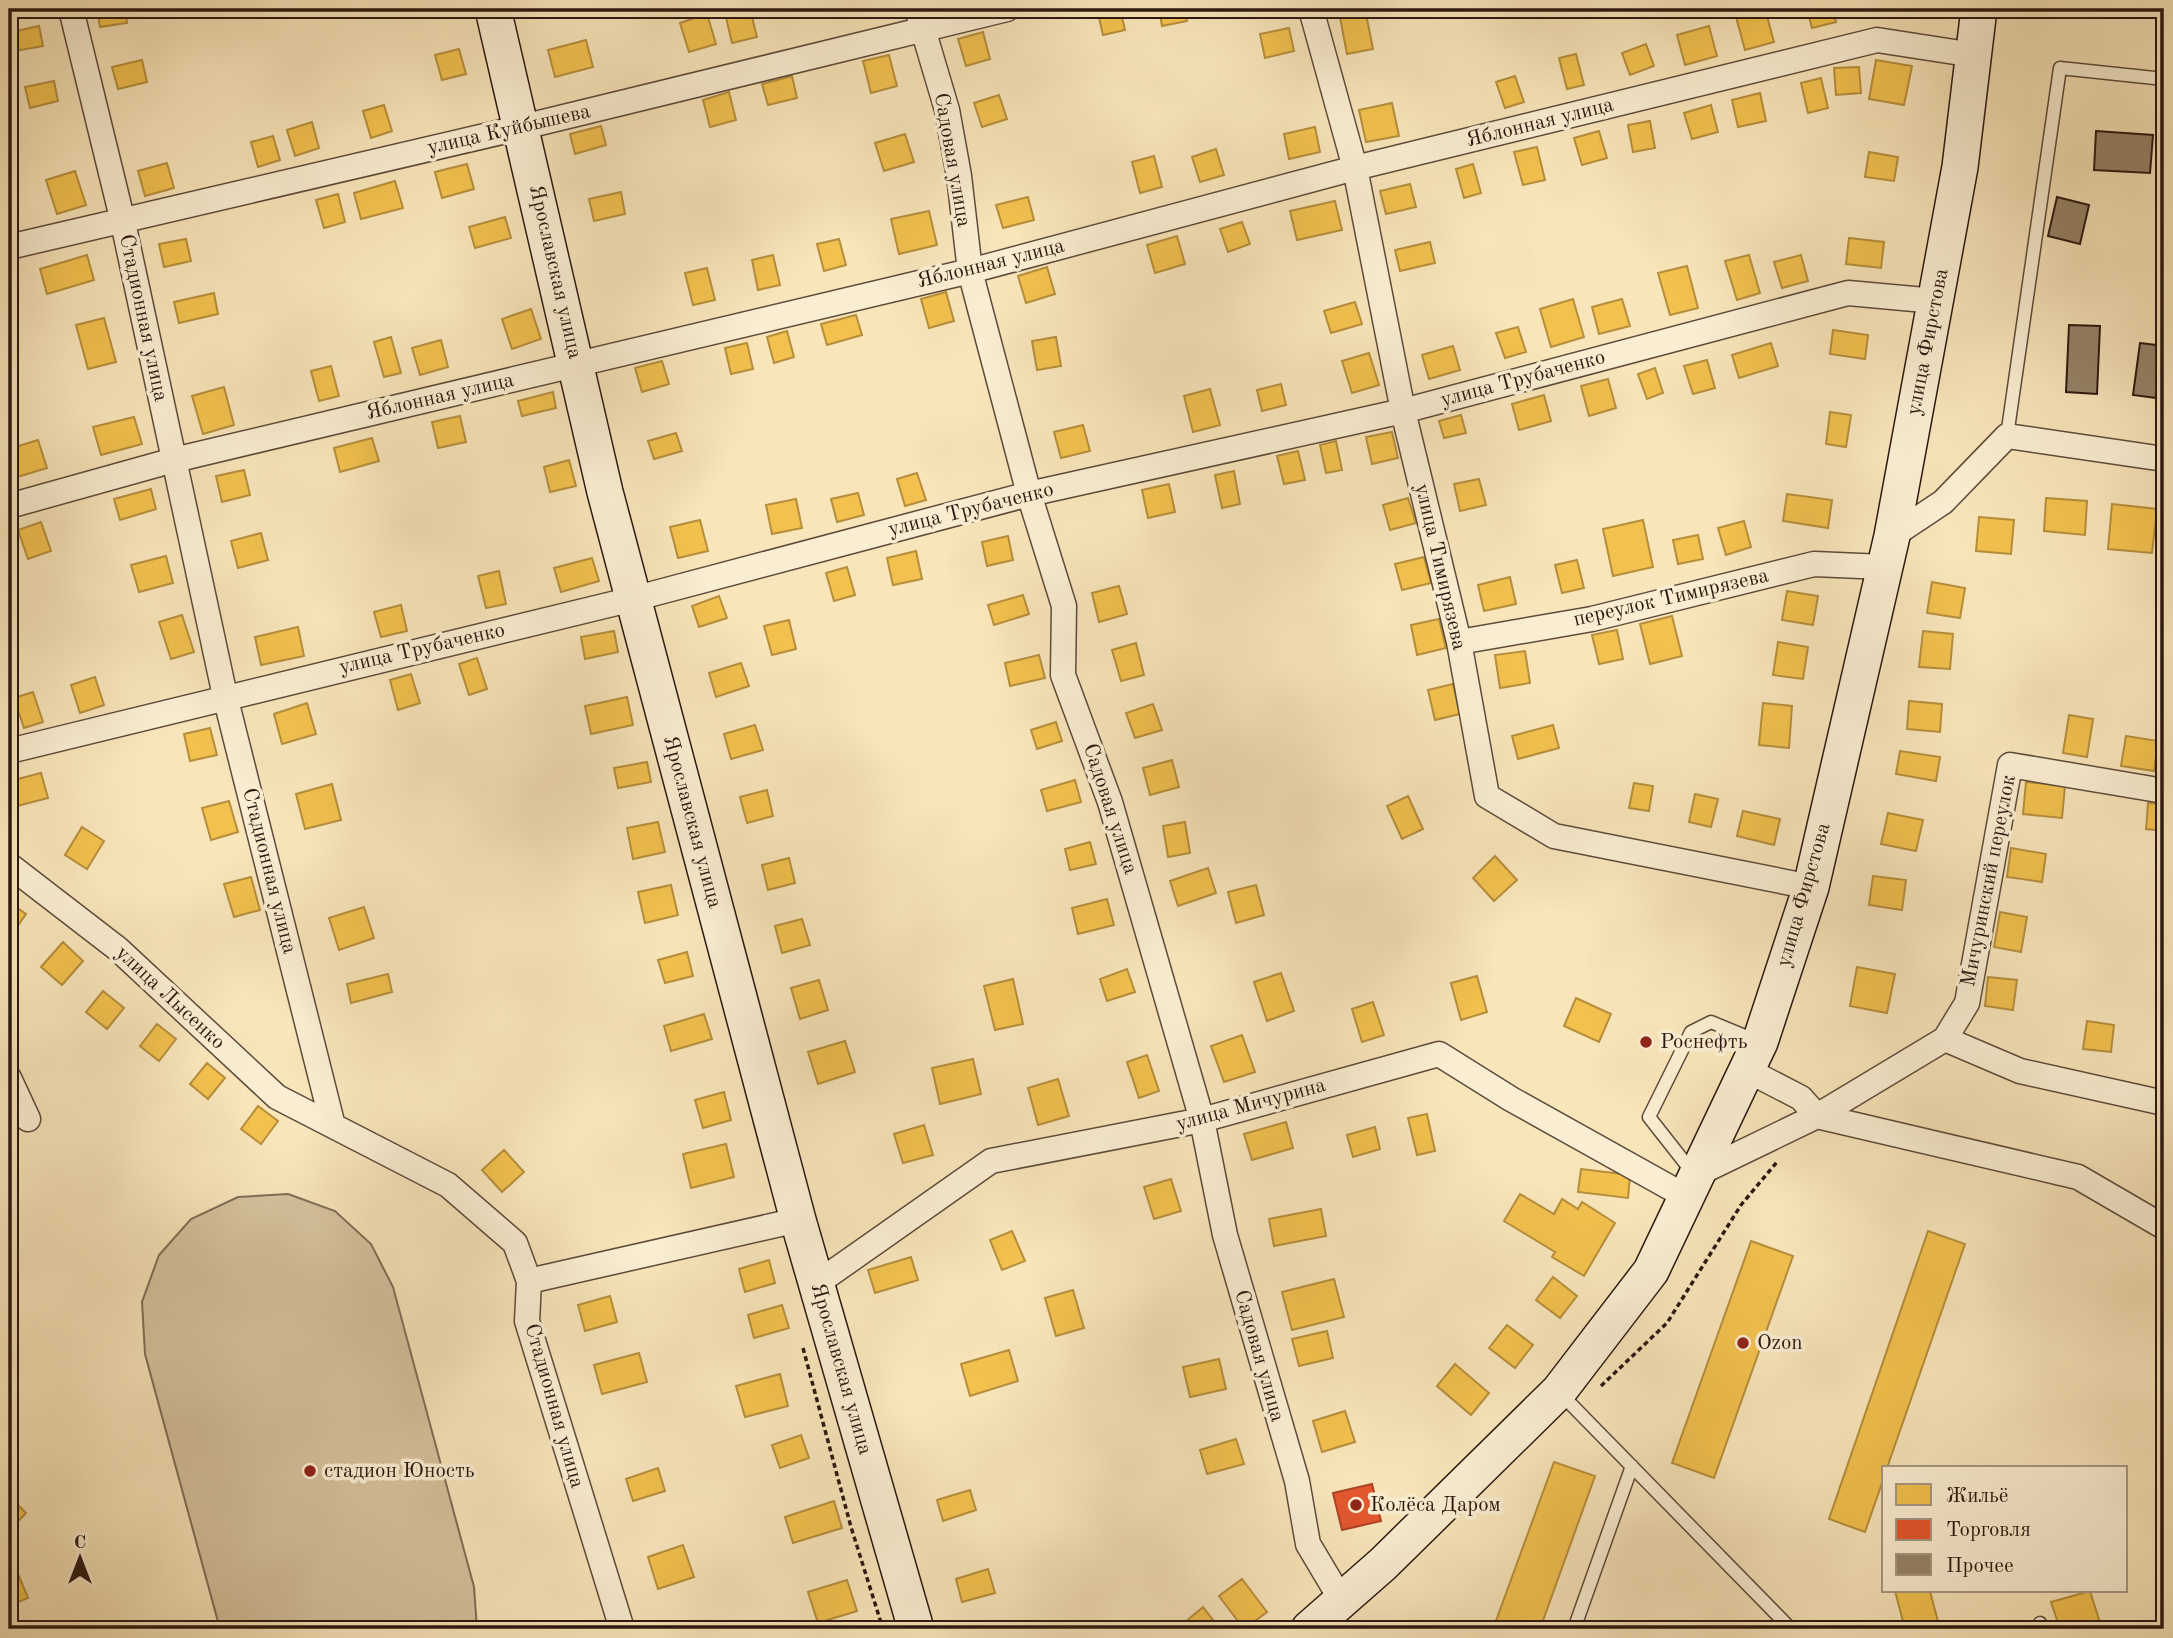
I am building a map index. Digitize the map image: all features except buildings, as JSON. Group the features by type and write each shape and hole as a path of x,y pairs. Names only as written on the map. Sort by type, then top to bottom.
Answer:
{"main road":[{"name":"Ярославская улица","path":"493,9 633,599 798,1220 916,1629"},
{"name":"улица Фирстова","path":"1309,1629 1567,1400 1651,1271 1754,1056 1811,887 1888,551 1960,167 1979,9"}],"street":[{"name":"Стадионная улица","path":"71,9 122,218 225,696 333,1126 448,1185 515,1243 530,1281 527,1321 622,1629"},
{"name":"улица Куйбышева","path":"9,247 122,218 523,127 920,20 1007,9"},
{"name":"улица Тимирязева","path":"1311,9 1355,168 1403,411 1459,642 1487,796 1554,836 1811,887"},
{"name":"Садовая улица","path":"920,20 947,110 959,176 970,271 1029,494 1064,606 1063,675 1110,802 1202,1120 1225,1235 1297,1481 1308,1545 1342,1601"},
{"name":"Яблонная улица","path":"9,506 174,460 970,271 1355,168 1877,40 1974,55"},
{"name":"улица Трубаченко","path":"9,751 225,696 633,599 1029,494 1403,411 1848,293 1936,301"},
{"path":"1888,551 1943,502 2007,436 2164,459"},
{"name":"переулок Тимирязева","path":"1459,642 1592,619 1814,564 1888,551"},
{"name":"Мичуринский переулок","path":"1690,1186 1818,1116 1945,1039 1967,1003 2010,765 2164,791"},
{"name":"улица Лысенко","path":"9,865 118,949 277,1097 333,1126"},
{"path":"1945,1039 2020,1071 2164,1103"},
{"name":"улица Мичурина","path":"816,1284 990,1161 1202,1120 1440,1054 1522,1105 1690,1186"},
{"path":"1754,1056 1818,1116 2078,1177 2164,1227"},
{"path":"9,1078 28,1119"},
{"path":"530,1281 798,1220"}],"lane":[{"path":"2007,436 2060,68 2164,79"},
{"path":"1690,1186 1649,1117 1691,1032 1711,1022 1754,1056"},
{"path":"1567,1400 1791,1629"},
{"path":"1574,1629 1632,1466"}],"path":[{"path":"1567,1400 1667,1323 1741,1205 1783,1156"}],"shaded area":[{"name":"стадион Юность","path":"288,1194 335,1211 371,1244 393,1287 474,1587 477,1629 220,1629 145,1354 142,1302 159,1255 191,1219 238,1197"}],"place":[{"name":"Роснефть","path":"1646,1042"},
{"name":"Ozon","path":"1743,1343"},
{"name":"стадион Юность","path":"310,1471"},
{"name":"Колёса Даром","path":"1356,1505"}]}
